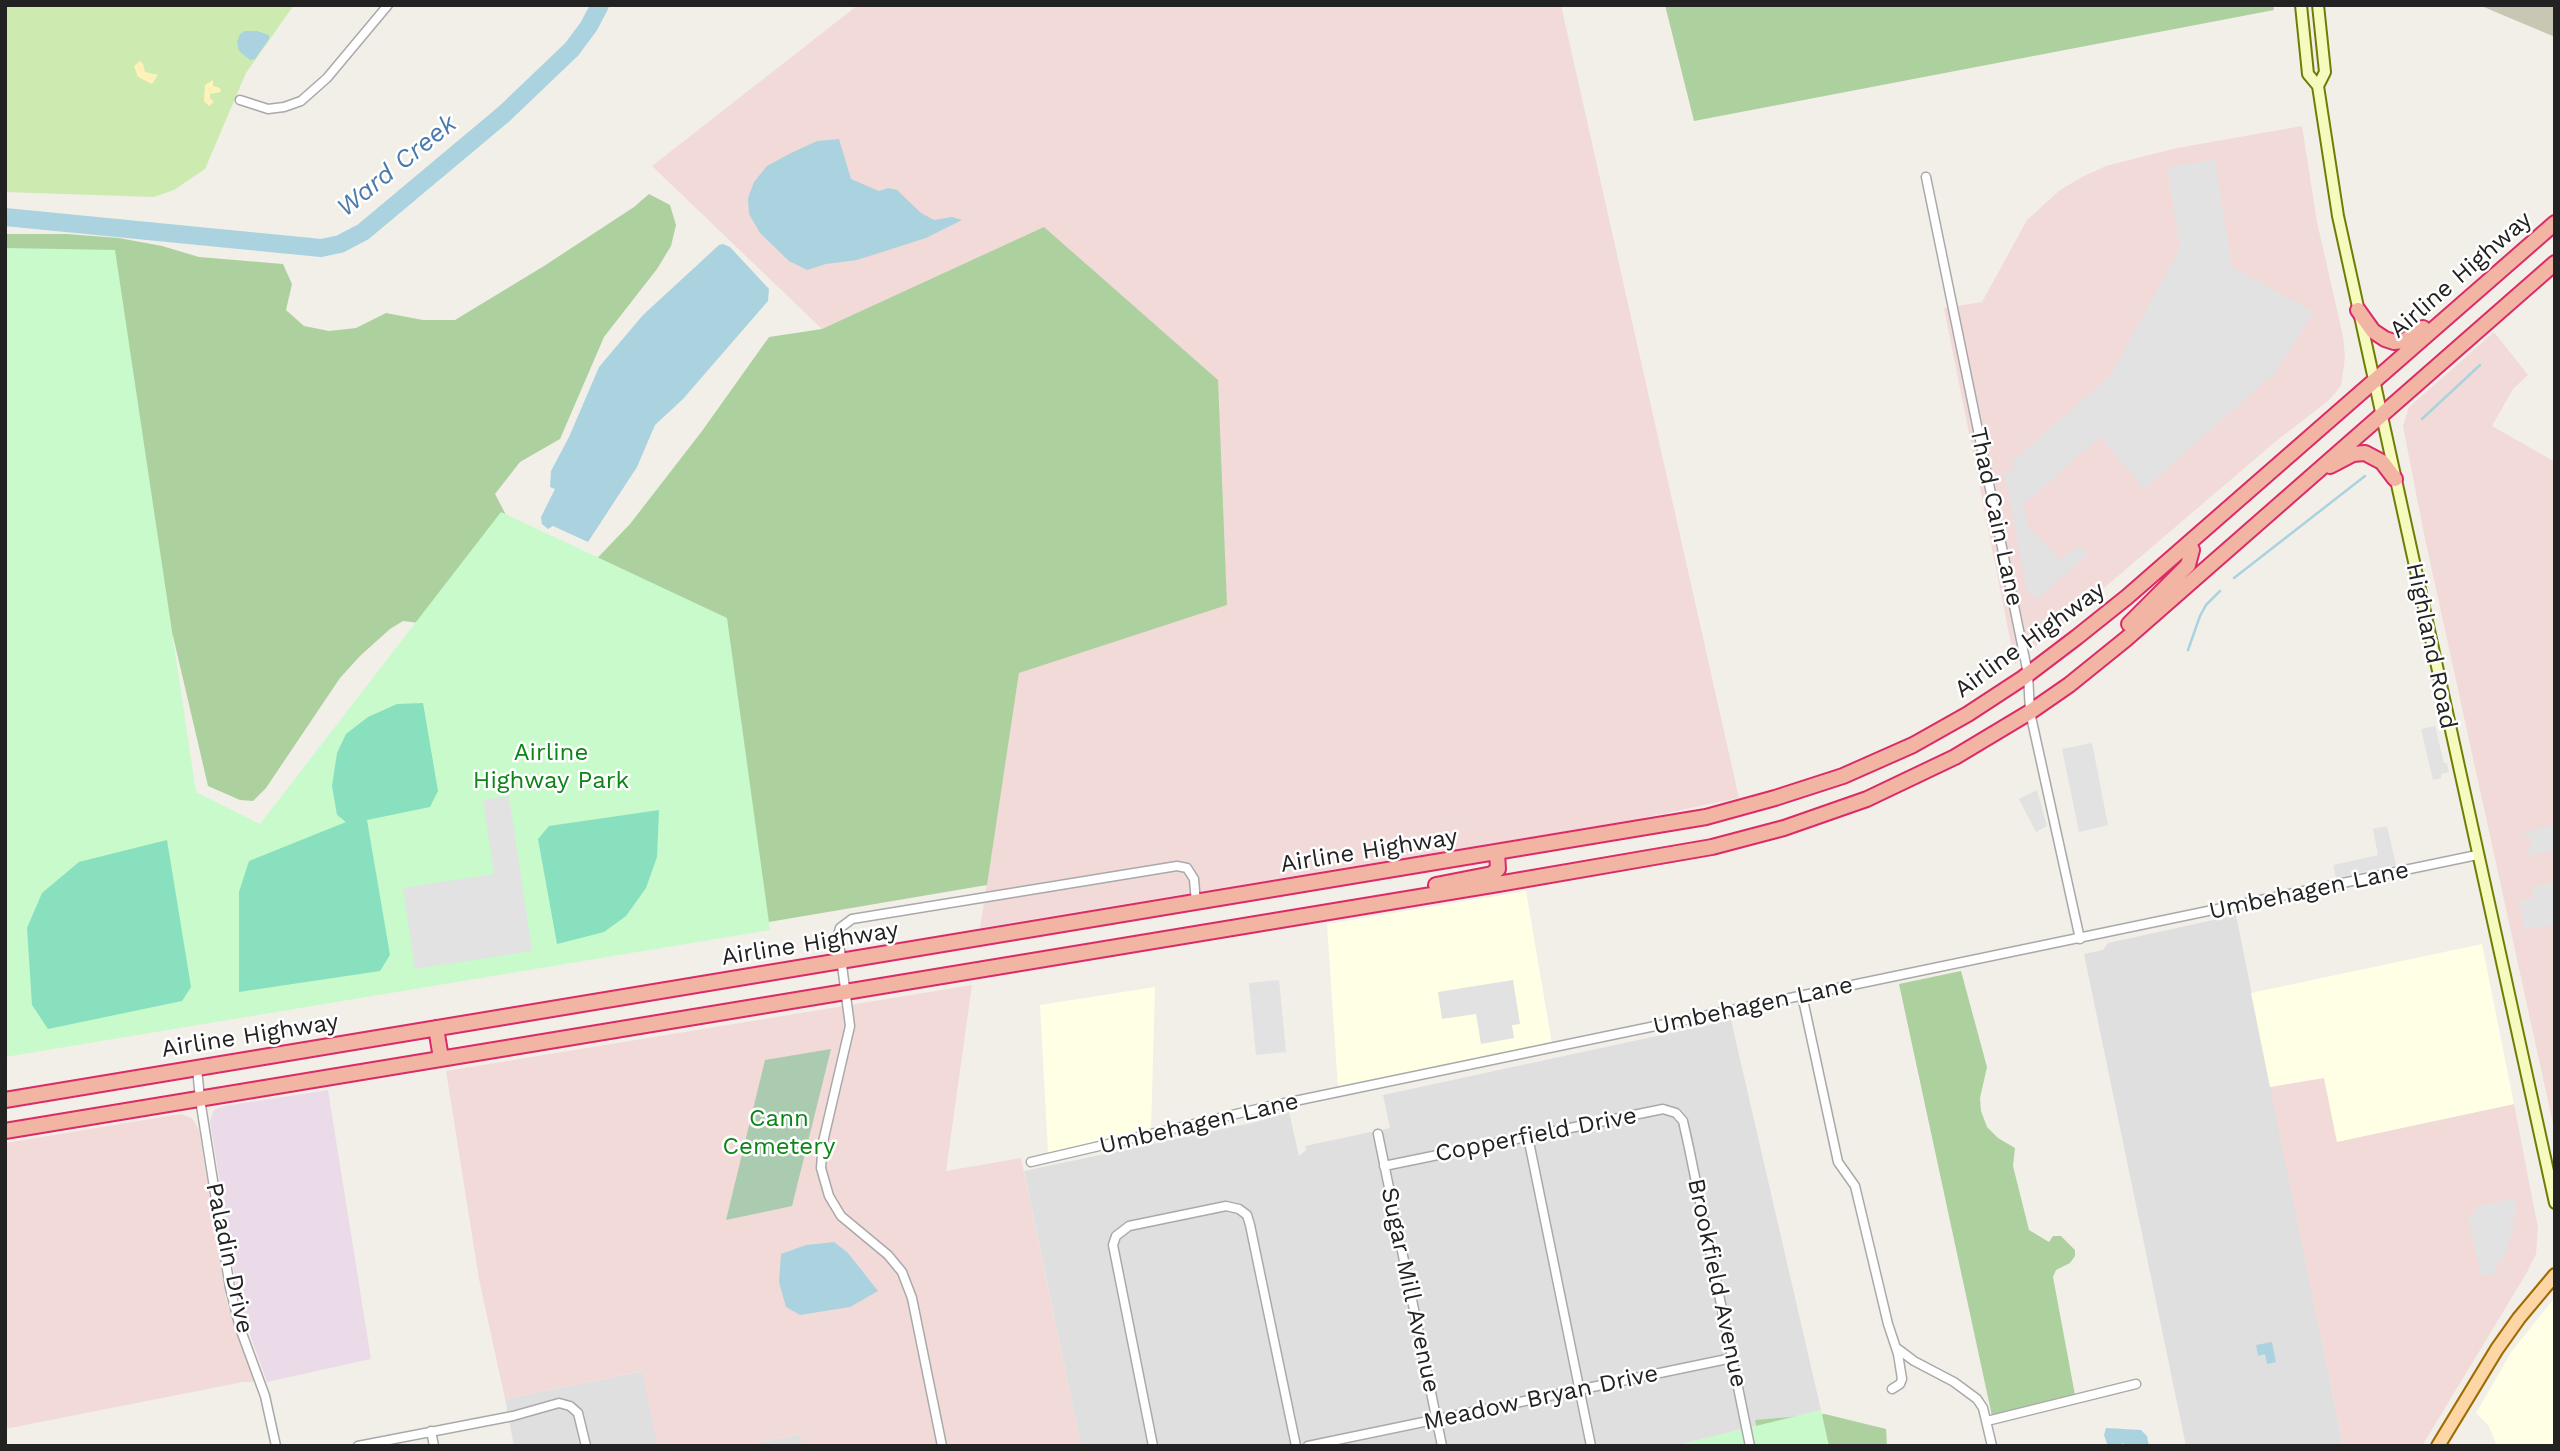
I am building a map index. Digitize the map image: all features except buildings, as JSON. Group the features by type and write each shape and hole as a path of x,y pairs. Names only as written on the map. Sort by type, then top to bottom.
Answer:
{"highway":[{"name":"Airline Highway","path":"5,1100 1497,853 1706,817 1774,799 1832,779 1913,745 1968,714 2028,674 2119,604 2555,223"},
{"path":"5,1130 1712,847 1784,828 1867,799 1955,757 2069,685 2126,639 2555,263"},
{"path":"2358,310 2379,336 2394,342 2404,341 2431,322 2455,310"},
{"path":"2302,483 2359,453 2376,457 2395,479"},
{"path":"2069,685 2188,565 2192,550 2189,543"},
{"path":"1281,919 1349,900 1489,876 1498,869 1497,853"},
{"path":"436,1028 441,1058"}],"main road":[{"name":"Highland Road","path":"2301,5 2308,74 2318,86 2333,194 2555,1203"},
{"name":"Highland Road","path":"2318,5 2325,72 2318,86"},
{"path":"2438,1446 2497,1349 2555,1275"}],"street":[{"path":"240,100 268,109 302,101 327,78 388,5"},
{"name":"Thad Cain Lane","path":"1926,177 2028,674 2030,712 2080,939"},
{"name":"Umbehagen Lane","path":"1031,1162 1266,1107 2477,855"},
{"path":"942,1446 912,1298 902,1272 888,1255 841,1216 829,1196 821,1168 823,1139 849,1026 838,934 840,928 852,919 878,914 1177,866 1187,868 1194,879 1196,903"},
{"path":"1802,995 1839,1162 1854,1186 1888,1324 1897,1348 1902,1379 1900,1384 1892,1389"},
{"name":"Paladin Drive","path":"197,1068 229,1288 240,1328 265,1396 276,1446"},
{"name":"Copperfield Drive","path":"1384,1166 1663,1109 1676,1113 1683,1121"},
{"name":"Brookfield Avenue","path":"1683,1121 1750,1446"},
{"name":"Sugar Mill Avenue","path":"1378,1134 1443,1446"},
{"path":"1528,1137 1591,1446"},
{"path":"1153,1446 1113,1245 1117,1235 1129,1226 1221,1207 1239,1209 1247,1215 1250,1224 1296,1446"},
{"path":"1897,1348 1914,1361 1970,1392 1983,1408 1992,1446"},
{"name":"Meadow Bryan Drive","path":"1308,1446 1732,1358"},
{"path":"1987,1421 2136,1384"},
{"path":"358,1446 513,1416 549,1405 570,1406 578,1413 586,1446"},
{"path":"431,1431 434,1446"}],"shaded area":[{"path":"858,5 1561,5 1739,798 1633,820 980,928 1019,673 1227,604 823,330 652,166"},
{"path":"2479,5 2555,5 2555,37"},
{"path":"2302,126 2317,222 2343,336 2345,357 2341,386 2328,401 2275,442 2015,664 1944,308 1982,302 2027,220 2060,190 2082,177 2106,166 2177,148"},
{"path":"2215,160 2232,267 2314,312 2275,373 2144,489 2100,437 2023,505 2028,526 2060,560 2079,545 2088,555 2036,600 2027,589 2004,473 2014,469 2012,461 2110,376 2180,248 2167,167"},
{"path":"2494,332 2528,375 2513,389 2492,426 2555,462 2555,1133 2424,534 2403,426 2409,407"},
{"path":"2435,726 2444,763 2447,763 2449,772 2433,780 2421,729"},
{"path":"2092,743 2108,825 2079,832 2062,749"},
{"path":"2037,790 2047,826 2036,832 2019,799"},
{"path":"509,796 532,951 415,969 403,888 494,874 483,800"},
{"path":"2555,825 2555,850 2527,856 2531,843 2534,842 2523,832"},
{"path":"2387,826 2396,865 2336,878 2333,865 2378,855 2373,829"},
{"path":"2555,882 2555,925 2525,929 2519,901 2533,898 2532,887"},
{"path":"1526,891 1552,1044 1338,1088 1327,924"},
{"path":"2236,915 2343,1446 2186,1446 2084,954 2103,950 2108,943"},
{"path":"2482,944 2514,1104 2337,1142 2324,1078 2270,1087 2251,993"},
{"path":"1279,980 1286,1052 1256,1055 1249,983"},
{"path":"1513,980 1520,1024 1512,1025 1514,1038 1481,1044 1476,1014 1442,1019 1438,992"},
{"path":"972,985 946,1171 1021,1158 1081,1446 803,1446 800,1434 744,1446 658,1446 642,1371 505,1399 479,1279 446,1071"},
{"path":"1155,987 1151,1130 1048,1153 1040,1005"},
{"path":"1731,1020 1821,1410 1674,1446 1081,1446 1024,1171 1256,1122 1289,1112 1299,1156 1306,1150 1305,1146 1390,1128 1383,1095"},
{"path":"2324,1077 2337,1141 2514,1104 2538,1228 2536,1254 2422,1446 2343,1446 2270,1087"},
{"path":"328,1090 371,1359 267,1382 239,1304 210,1121 214,1110 224,1106"},
{"path":"180,1114 192,1118 199,1130 226,1299 255,1382 243,1382 5,1429 5,1143"},
{"path":"2514,1199 2517,1217 2506,1220 2515,1224 2502,1263 2495,1261 2497,1274 2481,1276 2468,1216 2475,1214 2474,1207"},
{"path":"2555,1297 2555,1446 2497,1446 2489,1426 2476,1413 2512,1351"},
{"path":"643,1371 658,1446 514,1446 505,1399"},
{"path":"801,1434 803,1446 744,1446"}],"green space":[{"path":"5,5 294,5 246,73 205,169 174,190 154,197 5,192"},
{"path":"1665,5 2273,5 2274,10 1694,121"},
{"path":"649,194 670,205 676,225 671,246 657,269 604,337 560,439 520,462 495,494 516,534 583,573 630,524 702,431 769,337 822,329 1044,227 1218,380 1227,605 1019,673 987,885 757,924 427,624 403,621 360,656 340,678 266,788 253,801 240,800 208,786 173,636 5,644 5,234 67,234 119,238 162,246 199,257 283,264 292,284 286,310 304,326 329,331 356,328 386,313 423,320 455,320 544,266 634,207"},
{"name":"Airline Highway Park","path":"5,248 115,250 196,792 260,824 501,512 727,618 770,930 5,1057"},
{"path":"423,703 438,791 430,807 367,820 390,955 380,971 239,992 239,892 249,861 346,822 337,815 332,786 337,753 346,734 368,717 397,704"},
{"path":"659,810 657,857 646,888 626,916 604,932 557,944 538,839 549,826"},
{"path":"167,840 191,987 182,1001 48,1029 32,1005 27,928 42,893 79,862"},
{"path":"1961,971 1987,1067 1980,1098 1981,1111 1987,1127 1998,1138 2015,1148 2013,1166 2029,1230 2049,1242 2053,1236 2061,1236 2075,1250 2075,1256 2070,1263 2056,1270 2053,1277 2075,1395 1992,1416 1899,984"},
{"name":"Cann Cemetery","path":"831,1049 792,1206 726,1220 765,1060"},
{"path":"1821,1410 1829,1446 1674,1446"},
{"path":"1825,1414 1886,1429 1887,1446 1761,1446 1755,1420"}],"sand":[{"path":"140,61 145,72 158,75 152,84 138,77 134,66"},
{"path":"213,80 213,86 220,88 221,92 210,94 214,102 209,106 204,101 205,85"}],"water":[{"path":"245,31 269,35 255,59 250,60 239,51 237,42 240,34"},
{"path":"839,139 851,179 879,191 888,188 897,190 921,213 934,220 952,217 962,220 926,238 857,260 826,264 807,270 789,261 760,233 749,214 748,198 754,182 767,166 791,153 817,141"},
{"path":"723,244 730,247 769,289 768,301 683,399 655,425 637,467 588,542 553,526 548,529 542,524 541,517 555,489 550,487 551,471 599,367 643,315"},
{"path":"834,1242 848,1253 878,1291 850,1307 800,1315 786,1307 779,1282 781,1254 806,1245"},
{"path":"2272,1342 2276,1362 2267,1364 2265,1354 2258,1356 2256,1345"},
{"path":"2106,1428 2141,1430 2147,1436 2149,1446 2126,1446 2123,1443 2108,1446 2104,1435"}],"waterway":[{"name":"Ward Creek","path":"5,217 321,248 340,244 363,232 504,114 572,49 600,5"},
{"path":"2422,419 2480,365"},
{"path":"2234,578 2365,476"},
{"path":"2188,650 2200,616 2206,605 2220,591"}]}
